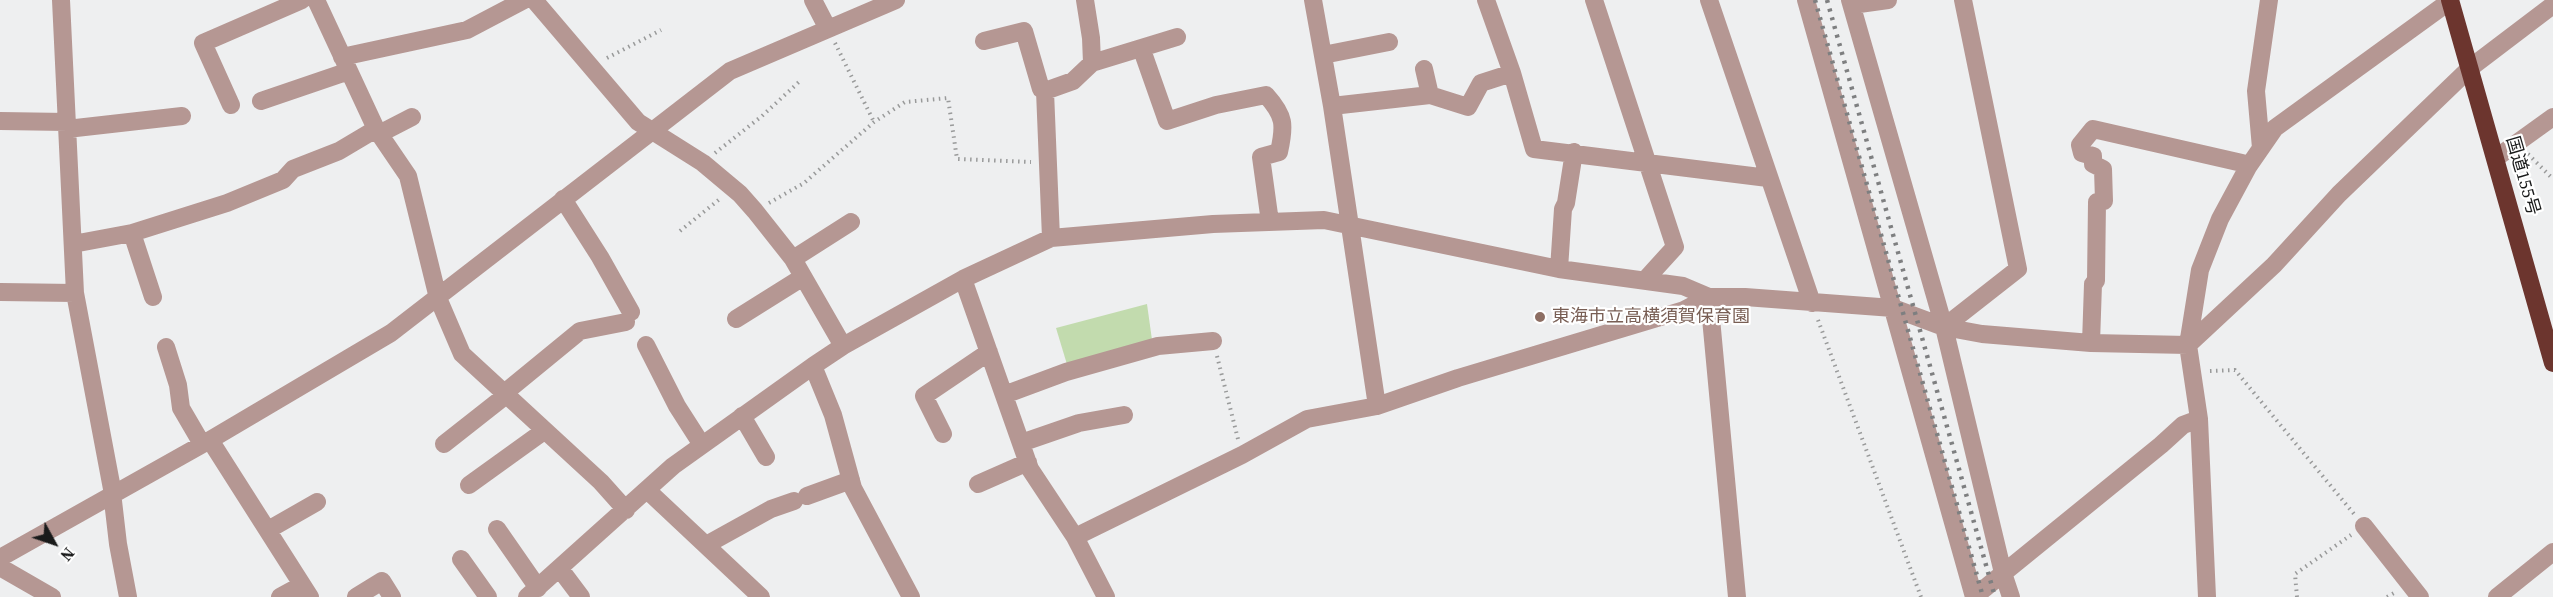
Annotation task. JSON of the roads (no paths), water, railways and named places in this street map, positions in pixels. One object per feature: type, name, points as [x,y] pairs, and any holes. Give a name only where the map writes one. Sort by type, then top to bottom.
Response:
[{"type":"highway","name":"国道155号","points":[[2450,1],[2553,363]]},
{"type":"street","points":[[61,0],[75,293],[113,497],[118,544],[128,597]]},
{"type":"street","points":[[231,105],[203,43],[302,0]]},
{"type":"street","points":[[316,0],[377,131],[408,176],[438,298],[462,354],[601,482],[626,510]]},
{"type":"street","points":[[261,101],[346,64],[466,30],[524,0]]},
{"type":"street","points":[[534,0],[644,128],[652,130],[703,163],[755,210],[793,259],[843,346]]},
{"type":"street","points":[[813,0],[828,29]]},
{"type":"street","points":[[1085,0],[1092,63]]},
{"type":"street","points":[[1313,0],[1332,106],[1348,225],[1377,406]]},
{"type":"street","points":[[1486,0],[1512,73],[1534,149],[1574,152],[1649,164],[1768,178]]},
{"type":"street","points":[[1594,0],[1675,247],[1645,280]]},
{"type":"street","points":[[1709,0],[1812,303]]},
{"type":"street","points":[[1806,0],[1974,597],[2162,445],[2183,425],[2199,419]]},
{"type":"street","points":[[1888,0],[1851,2],[1944,327],[2003,573],[2011,597]]},
{"type":"street","points":[[1944,327],[2018,269],[1963,0]]},
{"type":"street","points":[[2261,148],[2256,91],[2269,0]]},
{"type":"street","points":[[2207,597],[2199,419],[2188,345],[2200,270],[2220,219],[2248,167],[2275,128],[2450,1]]},
{"type":"street","points":[[52,597],[2,567],[113,497],[391,333],[730,71],[887,2]]},
{"type":"street","points":[[497,530],[532,592],[626,510],[673,465],[813,366],[843,346],[963,279],[1051,238],[1213,224],[1324,220],[1559,269],[1683,286],[1709,297],[1745,297],[1893,308],[1944,327],[1982,334],[2091,343],[2188,345],[2274,265],[2339,194],[2470,68],[2553,5]]},
{"type":"street","points":[[984,41],[1024,31],[1041,89],[1045,91],[1050,163],[1051,238]]},
{"type":"street","points":[[1045,91],[1073,81],[1092,63],[1142,50],[1177,37]]},
{"type":"street","points":[[1323,55],[1389,42]]},
{"type":"street","points":[[1142,50],[1167,121],[1216,105],[1266,96],[1279,110],[1283,120],[1283,135],[1279,152],[1262,157],[1270,222]]},
{"type":"street","points":[[1424,69],[1430,96]]},
{"type":"street","points":[[1332,106],[1430,96],[1468,107],[1481,83],[1512,73]]},
{"type":"street","points":[[0,121],[67,125],[182,116]]},
{"type":"street","points":[[73,244],[132,233],[227,203],[283,180],[293,169],[339,151],[377,131],[412,117]]},
{"type":"street","points":[[2496,158],[2553,117]]},
{"type":"street","points":[[2091,343],[2093,284],[2096,281],[2097,202],[2104,201],[2105,188],[2103,169],[2093,164],[2093,156],[2082,153],[2080,145],[2093,129],[2242,163],[2248,167]]},
{"type":"street","points":[[1559,269],[1563,209],[1566,203],[1574,152]]},
{"type":"street","points":[[444,444],[505,396],[508,390],[580,331],[628,317],[600,257],[563,199]]},
{"type":"street","points":[[793,259],[851,222]]},
{"type":"street","points":[[132,233],[153,297]]},
{"type":"street","points":[[736,319],[803,277]]},
{"type":"street","points":[[963,279],[1028,462],[1075,537],[1106,597]]},
{"type":"street","points":[[0,292],[75,293]]},
{"type":"street","points":[[1075,537],[1242,455],[1307,419],[1377,406],[1458,378],[1684,310],[1709,297]]},
{"type":"street","points":[[1709,297],[1737,597]]},
{"type":"street","points":[[1004,395],[1066,372],[1158,346],[1213,341]]},
{"type":"street","points":[[646,345],[676,406],[702,445]]},
{"type":"street","points":[[166,347],[178,385],[181,408],[268,530],[306,591],[280,597]]},
{"type":"street","points":[[943,434],[924,396],[989,352]]},
{"type":"street","points":[[813,366],[833,416],[851,480],[902,595]]},
{"type":"street","points":[[1021,443],[1079,423],[1124,415]]},
{"type":"street","points":[[742,416],[766,458]]},
{"type":"street","points":[[469,485],[544,431]]},
{"type":"street","points":[[978,484],[1028,462]]},
{"type":"street","points":[[706,545],[761,515],[851,480]]},
{"type":"street","points":[[647,490],[761,597]]},
{"type":"street","points":[[268,530],[317,501]]},
{"type":"street","points":[[2364,526],[2420,597]]},
{"type":"street","points":[[2497,597],[2553,552]]},
{"type":"street","points":[[461,559],[488,597]]},
{"type":"street","points":[[560,569],[581,597]]},
{"type":"street","points":[[356,597],[382,581],[392,597]]},
{"type":"railway","points":[[1815,0],[1983,597]]},
{"type":"railway","points":[[1827,0],[1995,597]]},
{"type":"place","name":"東海市立高横須賀保育園","points":[[1540,317]]}]
